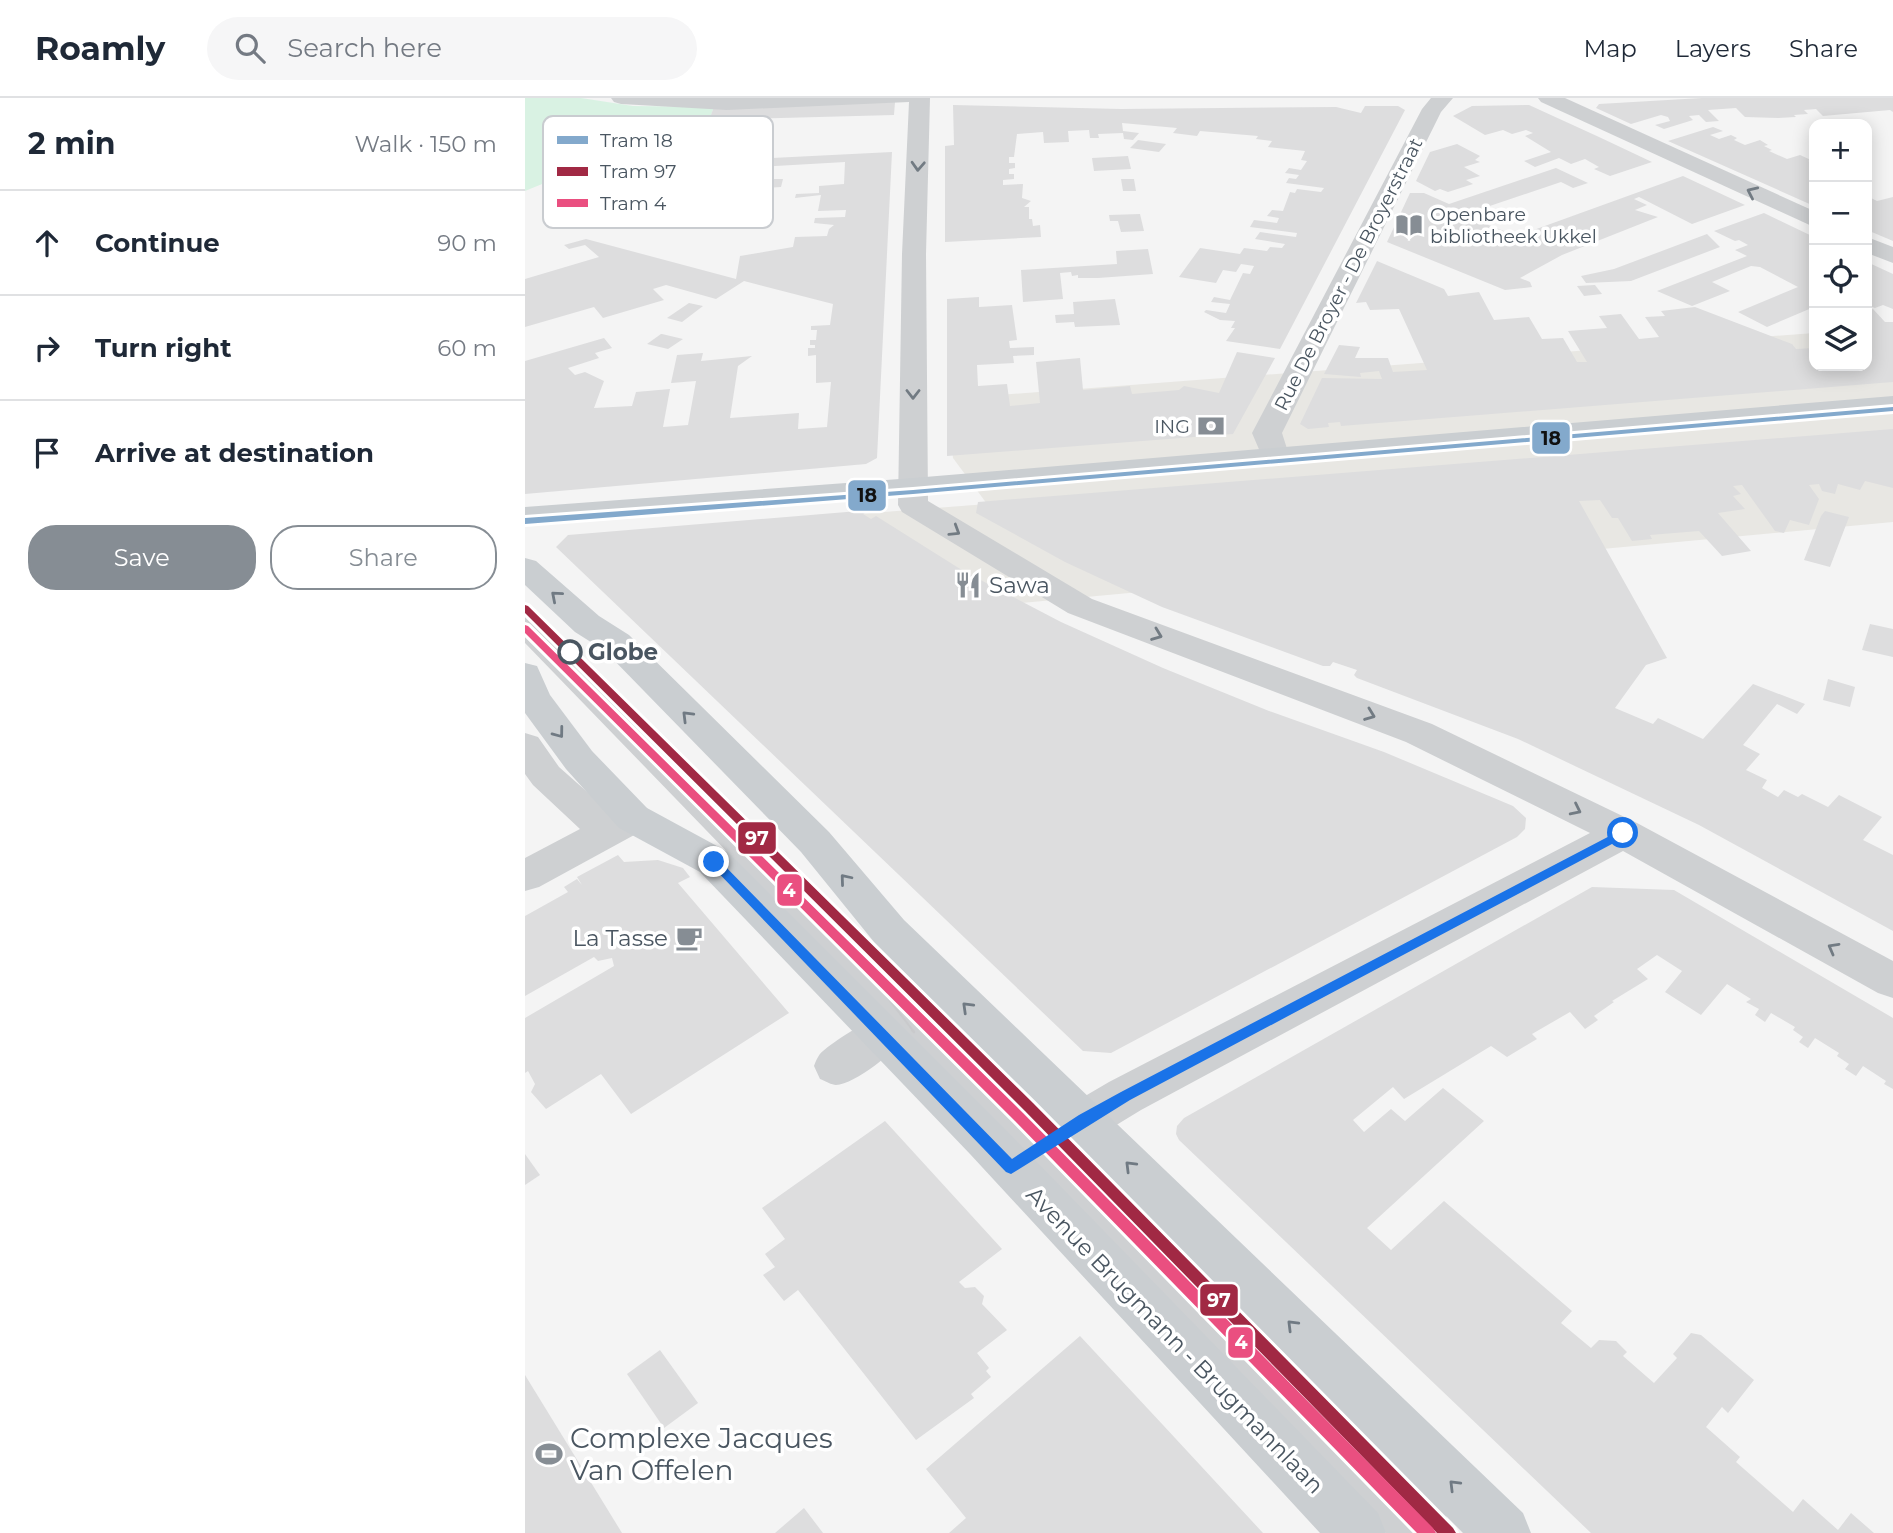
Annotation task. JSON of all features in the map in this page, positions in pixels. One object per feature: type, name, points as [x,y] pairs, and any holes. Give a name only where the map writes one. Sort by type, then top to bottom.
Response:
[{"type":"main road","points":[[525,516],[1893,404]]},
{"type":"main road","points":[[525,568],[587,624],[617,643],[815,842],[889,931],[1503,1533]]},
{"type":"main road","name":"Avenue Brugmann - Brugmannlaan","points":[[528,691],[579,760],[615,820],[714,862],[883,1035],[1028,1156],[1359,1533]]},
{"type":"street","points":[[621,98],[673,103],[732,103],[902,98]]},
{"type":"street","points":[[920,98],[914,254],[913,505],[1080,606],[1419,733],[1623,833],[1893,981]]},
{"type":"street","name":"Rue De Broyer - De Broyerstraat","points":[[1274,455],[1267,433],[1432,109],[1443,98]]},
{"type":"street","points":[[1548,98],[1809,218]]},
{"type":"street","points":[[1869,245],[1893,256]]},
{"type":"street","name":"Avenue Brugmann - Brugmannlaan","points":[[525,623],[1028,1156],[1425,1533]]},
{"type":"street","points":[[525,746],[545,777],[615,820],[525,876]]},
{"type":"street","points":[[1028,1156],[1083,1119],[1623,833]]},
{"type":"street","points":[[836,1066],[883,1035]]},
{"type":"shaded area","points":[[1893,327],[1893,522],[891,615],[742,523],[987,504],[953,458],[947,399],[1809,333],[1809,371],[1872,371],[1872,329]]},
{"type":"green space","points":[[525,98],[581,98],[633,106],[714,107],[709,116],[543,116],[543,184],[525,191]]},
{"type":"building","points":[[1702,98],[1893,98],[1893,112],[1890,110],[1823,116],[1816,109],[1804,110],[1808,114],[1794,115],[1796,117],[1778,118],[1745,117],[1736,108],[1708,110],[1719,121],[1706,122],[1699,115],[1689,116],[1693,120],[1664,129],[1655,125],[1670,121],[1668,117],[1661,115],[1631,124],[1596,108],[1599,104]]},
{"type":"building","points":[[895,102],[894,115],[773,118],[773,116],[711,116],[714,107]]},
{"type":"building","points":[[953,105],[1121,109],[1336,107],[1361,113],[1365,106],[1398,106],[1405,110],[1280,349],[1226,341],[1235,328],[1231,328],[1235,321],[1220,320],[1204,312],[1226,313],[1230,304],[1211,302],[1214,297],[1230,300],[1243,273],[1250,274],[1254,266],[1241,264],[1236,272],[1223,270],[1216,283],[1179,277],[1200,248],[1240,254],[1244,248],[1267,251],[1270,247],[1282,248],[1285,244],[1255,239],[1260,232],[1296,237],[1297,233],[1250,227],[1254,220],[1277,223],[1279,218],[1267,216],[1272,210],[1283,211],[1290,192],[1295,193],[1297,189],[1321,192],[1324,188],[1286,183],[1289,178],[1296,179],[1299,175],[1285,173],[1289,168],[1301,170],[1307,161],[1301,160],[1305,151],[1268,147],[1272,141],[1256,139],[1258,136],[1200,131],[1197,136],[1173,133],[1177,128],[1122,123],[1123,131],[1139,133],[1133,140],[1124,139],[1123,133],[1098,134],[1099,138],[1090,138],[1089,130],[1068,131],[1069,142],[1044,143],[1043,132],[1017,134],[1014,157],[1009,157],[1009,163],[1015,163],[1015,168],[1009,169],[1009,174],[1014,174],[1014,179],[1003,180],[1003,185],[1023,184],[1022,198],[1031,201],[1024,207],[1029,207],[1029,219],[1032,219],[1033,226],[1040,225],[1041,237],[945,242],[945,146],[954,145]]},
{"type":"building","points":[[1529,105],[1652,162],[1610,176],[1594,169],[1599,167],[1585,159],[1571,164],[1559,158],[1535,167],[1524,161],[1551,152],[1525,136],[1533,133],[1526,130],[1512,134],[1503,130],[1485,135],[1453,116],[1472,106]]},
{"type":"building","points":[[1713,127],[1723,131],[1710,135],[1719,139],[1731,135],[1737,138],[1734,140],[1745,145],[1760,140],[1772,150],[1769,151],[1787,159],[1800,155],[1809,159],[1809,204],[1668,141]]},
{"type":"building","points":[[1138,140],[1166,144],[1159,152],[1130,148]]},
{"type":"building","points":[[1457,144],[1480,156],[1475,160],[1480,162],[1464,167],[1480,176],[1466,180],[1473,184],[1448,192],[1440,189],[1435,191],[1416,181],[1430,152]]},
{"type":"building","points":[[892,152],[877,458],[866,464],[525,494],[525,361],[604,338],[612,348],[595,353],[599,358],[568,368],[575,375],[585,372],[604,381],[594,408],[632,406],[636,392],[670,389],[663,427],[688,425],[696,381],[671,383],[677,355],[703,353],[701,361],[752,356],[738,366],[730,418],[799,413],[798,429],[827,427],[831,382],[816,383],[816,355],[808,356],[808,348],[815,348],[815,345],[810,345],[810,340],[816,340],[817,330],[811,330],[811,326],[830,325],[833,304],[744,281],[716,299],[666,285],[653,289],[664,300],[603,318],[594,307],[525,327],[525,279],[599,257],[585,245],[569,249],[564,245],[586,239],[736,279],[740,256],[793,247],[795,237],[827,236],[834,225],[814,223],[815,218],[845,217],[846,210],[818,211],[821,195],[795,198],[796,194],[819,193],[819,186],[844,184],[845,162],[773,166],[773,158]]},
{"type":"building","points":[[1128,156],[1131,169],[1094,171],[1092,158]]},
{"type":"building","points":[[1556,168],[1588,183],[1573,188],[1561,182],[1463,215],[1537,244],[1520,235],[1683,176],[1745,205],[1692,224],[1639,197],[1634,199],[1647,205],[1635,210],[1658,217],[1562,255],[1520,278],[1530,282],[1532,287],[1505,290],[1387,242],[1410,193],[1424,193],[1449,204]]},
{"type":"building","points":[[773,179],[783,179],[781,187],[773,187]]},
{"type":"building","points":[[1121,179],[1134,179],[1136,191],[1123,191]]},
{"type":"building","points":[[1893,197],[1893,241],[1872,232],[1872,198],[1877,201]]},
{"type":"building","points":[[1764,213],[1809,235],[1809,309],[1767,327],[1738,312],[1798,287],[1760,267],[1751,266],[1712,282],[1730,291],[1692,306],[1657,291],[1747,256],[1735,250],[1748,245],[1714,231]]},
{"type":"building","points":[[1140,214],[1144,231],[1121,232],[1118,221],[1110,221],[1109,215]]},
{"type":"building","points":[[1707,234],[1720,247],[1631,281],[1586,283],[1581,276],[1614,269]]},
{"type":"building","points":[[1148,249],[1153,274],[1078,278],[1078,275],[1072,276],[1071,272],[1060,273],[1063,299],[1023,302],[1021,270],[1117,264],[1116,251]]},
{"type":"building","points":[[1377,261],[1444,289],[1448,296],[1479,292],[1494,320],[1529,317],[1542,339],[1563,338],[1577,362],[1587,362],[1568,331],[1607,328],[1599,316],[1621,314],[1639,339],[1659,337],[1645,317],[1665,316],[1661,311],[1695,307],[1792,344],[1796,349],[1809,348],[1809,371],[1872,371],[1873,309],[1885,322],[1893,322],[1893,382],[1341,426],[1340,422],[1328,423],[1329,427],[1308,429],[1300,424],[1322,378],[1382,379],[1379,371],[1360,373],[1361,377],[1324,374],[1339,345],[1360,347],[1355,358],[1388,358],[1393,372],[1427,370],[1399,309],[1370,310],[1366,302],[1356,303]]},
{"type":"building","points":[[1872,264],[1893,274],[1893,309],[1883,305],[1872,307]]},
{"type":"building","points":[[1595,285],[1602,294],[1584,296],[1577,286]]},
{"type":"building","points":[[979,297],[979,307],[1012,305],[1017,340],[1009,341],[1010,348],[1034,347],[1034,355],[1013,356],[1014,363],[977,365],[978,386],[1007,384],[1010,406],[1040,403],[1036,362],[1080,358],[1083,390],[1130,386],[1132,394],[1179,390],[1184,386],[1219,393],[1237,352],[1275,358],[1233,434],[947,456],[947,299]]},
{"type":"building","points":[[1115,299],[1120,325],[1075,327],[1074,322],[1056,323],[1055,315],[1074,314],[1073,302]]},
{"type":"building","points":[[689,303],[703,306],[682,322],[667,318]]},
{"type":"building","points":[[661,334],[683,339],[668,349],[647,344]]},
{"type":"building","points":[[1893,429],[1893,488],[1865,481],[1860,490],[1838,484],[1835,494],[1822,491],[1819,484],[1809,485],[1819,499],[1809,525],[1790,520],[1784,533],[1775,531],[1742,485],[1733,486],[1741,494],[1733,496],[1745,509],[1718,513],[1751,551],[1722,556],[1699,531],[1650,535],[1652,539],[1632,541],[1618,518],[1612,518],[1600,500],[1579,501],[1667,658],[1646,665],[1615,708],[1653,724],[1658,718],[1703,739],[1753,684],[1805,704],[1797,714],[1777,704],[1743,745],[1760,754],[1746,770],[1767,780],[1762,788],[1778,797],[1784,790],[1798,797],[1802,794],[1828,807],[1839,795],[1882,817],[1863,840],[1893,855],[1893,931],[1699,825],[1518,739],[1357,678],[1354,675],[1357,670],[1333,662],[1330,666],[1323,666],[1162,607],[1065,562],[976,513],[978,502]]},
{"type":"building","points":[[871,510],[863,514],[871,519],[876,516],[965,572],[1061,622],[1163,668],[1269,711],[1384,752],[1513,806],[1526,818],[1525,829],[1517,837],[1111,1053],[1083,1051],[556,547],[568,535]]},
{"type":"building","points":[[1825,511],[1849,517],[1830,567],[1804,560]]},
{"type":"building","points":[[1870,624],[1893,629],[1893,657],[1862,650]]},
{"type":"building","points":[[1828,679],[1855,687],[1850,707],[1823,700]]},
{"type":"building","points":[[618,855],[624,862],[658,860],[683,868],[690,877],[678,883],[789,1013],[631,1114],[601,1074],[546,1109],[531,1092],[535,1084],[528,1071],[525,1073],[525,1018],[614,966],[612,958],[598,961],[594,957],[525,996],[525,916],[568,892],[564,887],[577,879],[582,885],[577,877]]},
{"type":"building","points":[[1592,887],[1674,890],[1893,1018],[1893,1089],[1863,1066],[1856,1076],[1845,1069],[1849,1064],[1837,1056],[1839,1053],[1815,1038],[1808,1048],[1799,1042],[1803,1037],[1793,1030],[1795,1027],[1771,1013],[1765,1022],[1755,1015],[1759,1009],[1746,1002],[1751,999],[1727,984],[1701,1015],[1665,992],[1682,971],[1657,955],[1637,969],[1648,979],[1612,1001],[1614,1002],[1594,1016],[1598,1020],[1585,1029],[1570,1012],[1532,1034],[1537,1039],[1507,1057],[1491,1046],[1404,1099],[1393,1087],[1353,1120],[1364,1132],[1391,1109],[1405,1121],[1443,1088],[1484,1121],[1367,1228],[1391,1250],[1444,1201],[1572,1311],[1561,1323],[1591,1348],[1599,1340],[1616,1341],[1627,1352],[1623,1356],[1654,1383],[1677,1358],[1673,1354],[1691,1333],[1701,1335],[1754,1380],[1728,1413],[1722,1407],[1706,1427],[1740,1457],[1736,1462],[1793,1512],[1803,1499],[1838,1530],[1851,1513],[1874,1533],[1591,1533],[1179,1140],[1176,1134],[1177,1126],[1184,1118]]},
{"type":"building","points":[[885,1121],[1002,1249],[959,1282],[965,1288],[975,1287],[984,1296],[982,1304],[1007,1330],[977,1353],[989,1368],[986,1371],[991,1377],[971,1394],[974,1398],[916,1440],[798,1290],[784,1301],[763,1275],[775,1267],[765,1254],[785,1239],[762,1208]]},
{"type":"building","points":[[525,1154],[540,1175],[525,1185]]},
{"type":"building","points":[[1080,1336],[1263,1533],[949,1533],[966,1518],[926,1469]]},
{"type":"building","points":[[660,1350],[698,1403],[664,1428],[627,1374]]},
{"type":"building","name":"Complexe Jacques Van Offelen","points":[[525,1375],[622,1533],[525,1533]]},
{"type":"building","points":[[804,1508],[823,1533],[775,1533]]},
{"type":"tram line","name":"18","points":[[525,521],[913,492],[1893,409]]},
{"type":"tram line","name":"97","points":[[525,608],[1029,1107],[1448,1533]]},
{"type":"tram line","name":"4","points":[[525,628],[1019,1117],[1428,1533]]},
{"type":"tram line","points":[[800,883],[914,1032],[912,1030]]},
{"type":"place","name":"Openbare bibliotheek Ukkel","points":[[1409,225]]},
{"type":"place","name":"ING","points":[[1211,426]]},
{"type":"place","name":"Sawa","points":[[968,585]]},
{"type":"place","name":"Globe","points":[[570,652]]},
{"type":"place","name":"La Tasse","points":[[689,938]]},
{"type":"place","name":"Complexe Jacques Van Offelen","points":[[549,1454]]},
{"type":"route","points":[[714,862],[1011,1167],[1083,1119],[1125,1096],[1623,833]]}]
